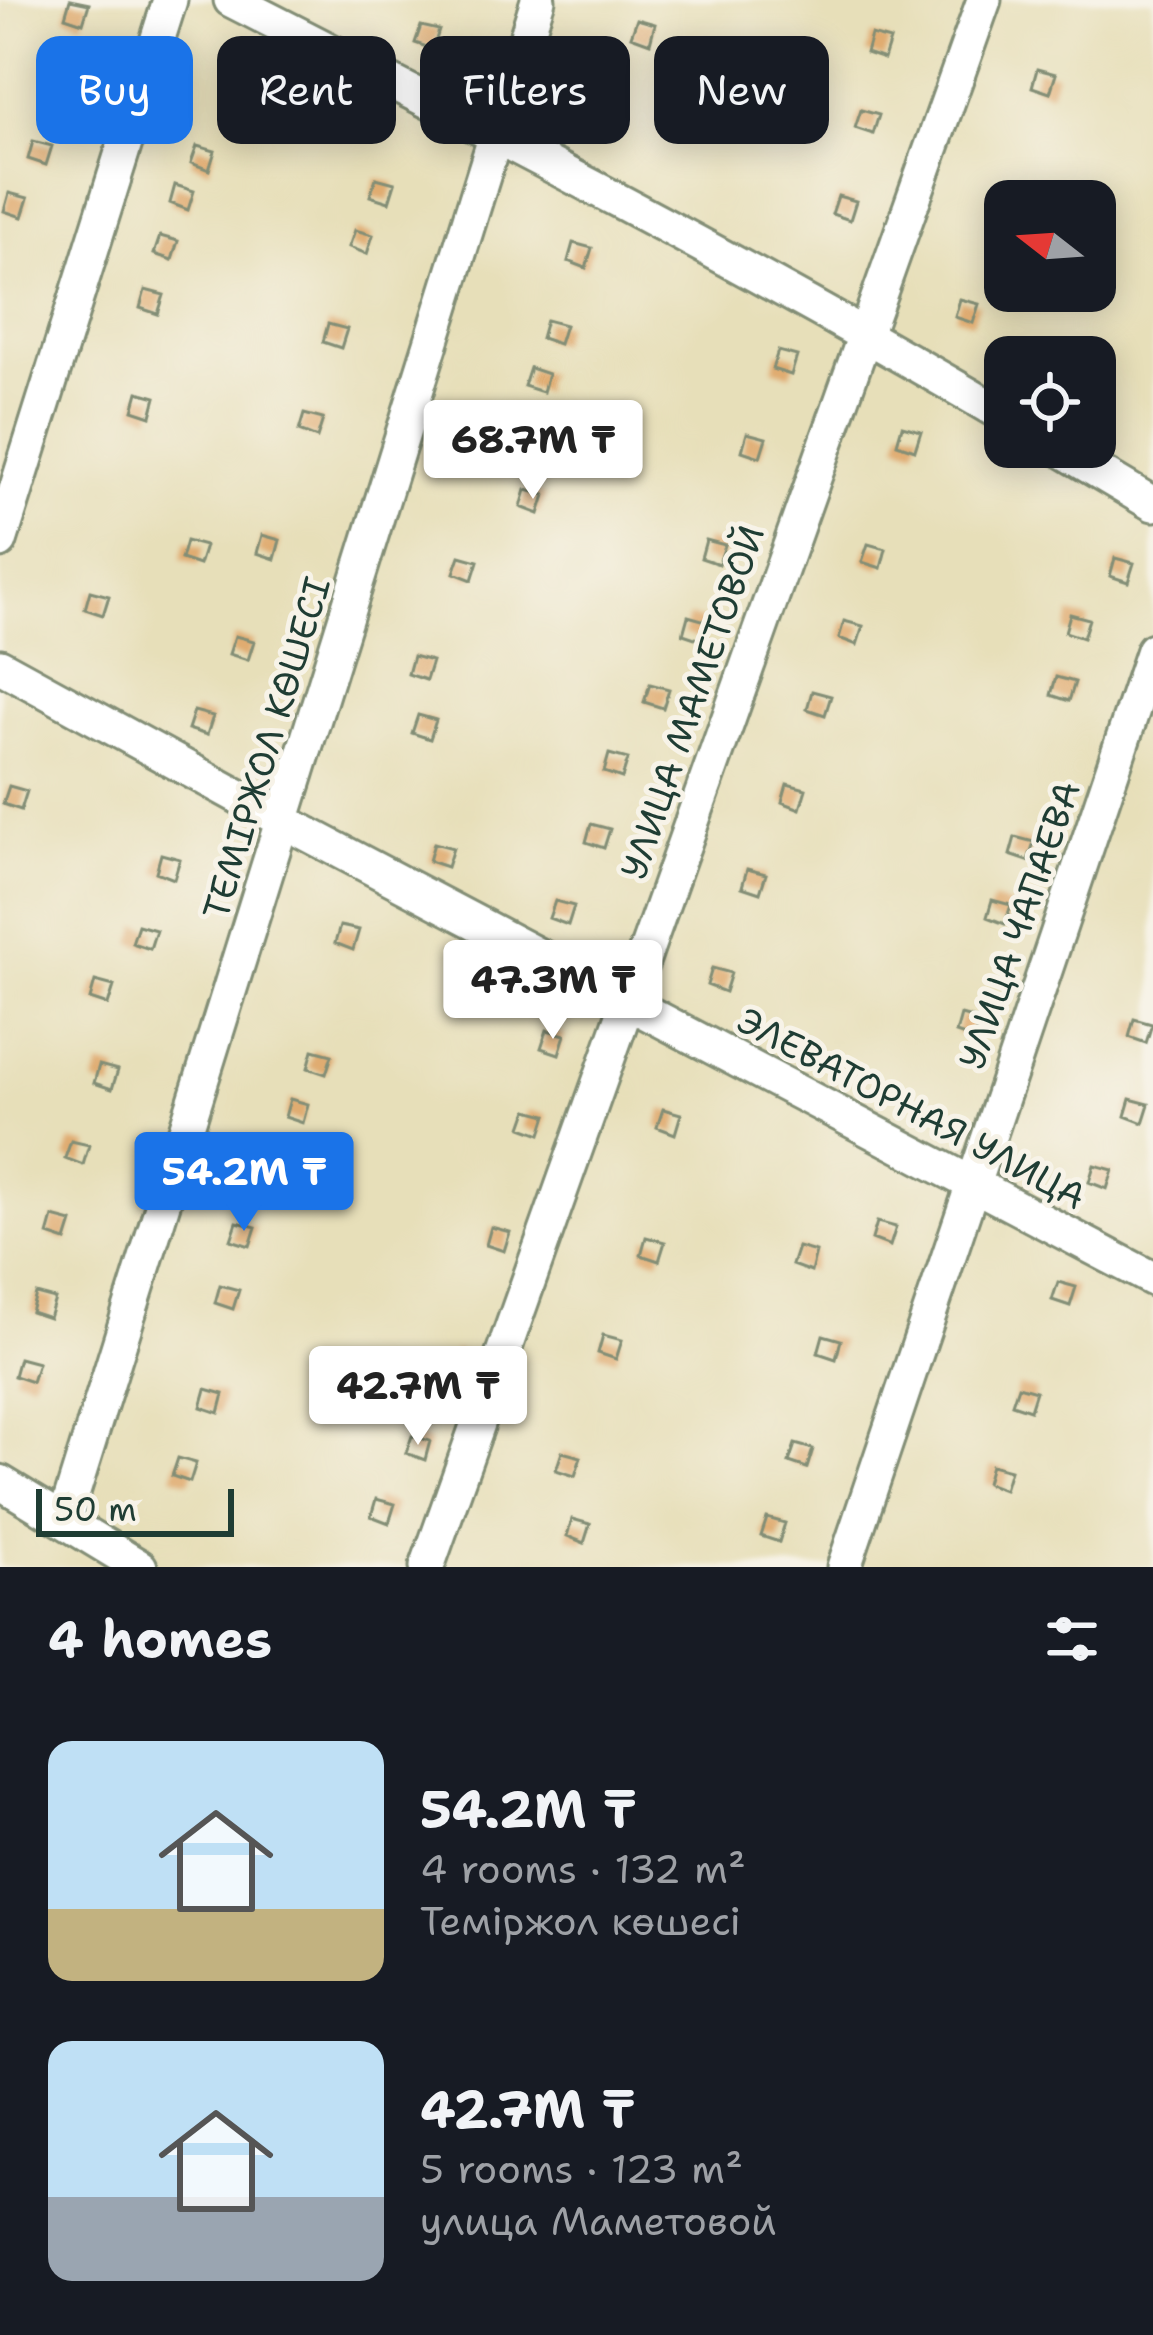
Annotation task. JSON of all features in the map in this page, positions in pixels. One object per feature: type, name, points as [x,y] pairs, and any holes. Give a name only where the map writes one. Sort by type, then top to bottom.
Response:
[{"type":"street","points":[[0,542],[170,0]]},
{"type":"street","points":[[231,0],[420,96]]},
{"type":"street","name":"ТЕМІРЖОЛ КӨШЕСІ","points":[[526,36],[538,0]]},
{"type":"street","name":"УЛИЦА МАМЕТОВОЙ","points":[[428,1567],[984,0]]},
{"type":"street","name":"ТЕМІРЖОЛ КӨШЕСІ","points":[[65,1518],[492,144]]},
{"type":"street","points":[[514,144],[864,333],[984,404]]},
{"type":"street","points":[[1092,468],[1153,504]]},
{"type":"street","name":"УЛИЦА ЧАПАЕВА","points":[[844,1567],[1153,650]]},
{"type":"street","name":"ЭЛЕВАТОРНАЯ УЛИЦА","points":[[0,666],[627,1004],[1153,1279]]},
{"type":"street","points":[[0,1482],[140,1567]]},
{"type":"building","points":[[70,0],[89,4],[83,23],[65,17]]},
{"type":"building","points":[[637,19],[655,24],[650,43],[631,36]]},
{"type":"building","points":[[421,26],[439,30],[437,36],[420,36],[420,45],[415,43]]},
{"type":"building","points":[[871,35],[890,40],[884,59],[866,53]]},
{"type":"building","points":[[1037,69],[1056,74],[1050,93],[1032,87]]},
{"type":"building","points":[[861,110],[879,115],[873,134],[855,128]]},
{"type":"building","points":[[33,141],[52,146],[46,165],[28,159]]},
{"type":"building","points":[[197,146],[215,151],[209,170],[191,163]]},
{"type":"building","points":[[376,178],[395,183],[389,202],[370,196]]},
{"type":"building","points":[[175,185],[194,191],[188,210],[170,203]]},
{"type":"building","points":[[9,193],[28,198],[22,217],[4,211]]},
{"type":"building","points":[[838,196],[856,201],[850,220],[832,214]]},
{"type":"building","points":[[355,230],[373,235],[367,254],[349,247]]},
{"type":"building","points":[[160,236],[178,241],[172,260],[154,254]]},
{"type":"building","points":[[573,243],[592,248],[586,268],[568,261]]},
{"type":"building","points":[[145,290],[164,295],[158,314],[140,308]]},
{"type":"building","points":[[960,299],[979,304],[973,323],[955,317]]},
{"type":"building","points":[[546,320],[565,325],[559,344],[541,338]]},
{"type":"building","points":[[328,324],[347,329],[341,348],[323,342]]},
{"type":"building","points":[[778,351],[797,356],[791,375],[772,369]]},
{"type":"building","points":[[530,368],[548,374],[543,392],[524,386]]},
{"type":"building","points":[[138,392],[156,397],[151,416],[133,410]]},
{"type":"building","points":[[304,414],[323,419],[317,438],[299,431]]},
{"type":"building","points":[[902,426],[921,431],[915,450],[897,444]]},
{"type":"building","points":[[500,429],[518,433],[512,453],[494,446]]},
{"type":"building","points":[[747,433],[766,438],[760,457],[742,451]]},
{"type":"building","points":[[526,490],[545,495],[539,514],[521,507]]},
{"type":"building","points":[[262,535],[280,540],[275,559],[257,553]]},
{"type":"building","points":[[706,540],[725,545],[719,564],[701,558]]},
{"type":"building","points":[[186,541],[205,546],[199,565],[181,559]]},
{"type":"building","points":[[868,544],[886,549],[881,568],[862,562]]},
{"type":"building","points":[[460,556],[478,561],[472,580],[454,573]]},
{"type":"building","points":[[1115,558],[1134,563],[1128,582],[1110,576]]},
{"type":"building","points":[[90,591],[109,596],[103,615],[85,609]]},
{"type":"building","points":[[1070,614],[1089,619],[1083,638],[1065,632]]},
{"type":"building","points":[[688,616],[706,621],[701,640],[683,634]]},
{"type":"building","points":[[844,621],[863,626],[857,645],[839,638]]},
{"type":"building","points":[[235,636],[254,641],[248,660],[229,654]]},
{"type":"building","points":[[413,656],[432,661],[426,680],[408,674]]},
{"type":"building","points":[[1056,677],[1075,682],[1069,701],[1051,695]]},
{"type":"building","points":[[650,684],[669,689],[663,708],[644,702]]},
{"type":"building","points":[[812,691],[831,696],[825,715],[807,709]]},
{"type":"building","points":[[194,711],[213,716],[207,735],[188,729]]},
{"type":"building","points":[[418,715],[436,720],[430,739],[412,733]]},
{"type":"building","points":[[609,754],[628,759],[622,778],[604,772]]},
{"type":"building","points":[[787,784],[806,789],[800,809],[782,802]]},
{"type":"building","points":[[9,786],[27,791],[21,810],[3,804]]},
{"type":"building","points":[[591,824],[610,829],[604,848],[586,842]]},
{"type":"building","points":[[1015,837],[1034,842],[1028,861],[1010,855]]},
{"type":"building","points":[[434,843],[453,848],[447,867],[429,861]]},
{"type":"building","points":[[161,854],[180,859],[174,879],[156,872]]},
{"type":"building","points":[[747,869],[766,874],[760,893],[742,887]]},
{"type":"building","points":[[992,900],[1011,905],[1005,924],[987,917]]},
{"type":"building","points":[[555,901],[574,906],[568,925],[549,918]]},
{"type":"building","points":[[138,925],[156,930],[150,949],[132,943]]},
{"type":"building","points":[[340,926],[359,930],[353,950],[335,943]]},
{"type":"building","points":[[712,968],[731,973],[725,992],[707,985]]},
{"type":"building","points":[[95,981],[114,986],[108,1005],[90,999]]},
{"type":"building","points":[[961,1015],[979,1020],[974,1039],[956,1033]]},
{"type":"building","points":[[1134,1019],[1152,1024],[1146,1043],[1129,1037]]},
{"type":"building","points":[[547,1030],[565,1035],[559,1054],[541,1048]]},
{"type":"building","points":[[313,1050],[332,1055],[326,1074],[308,1068]]},
{"type":"building","points":[[99,1065],[118,1070],[112,1089],[94,1083]]},
{"type":"building","points":[[290,1099],[308,1104],[303,1123],[285,1117]]},
{"type":"building","points":[[1130,1099],[1149,1104],[1143,1123],[1125,1116]]},
{"type":"building","points":[[663,1109],[681,1114],[675,1134],[657,1127]]},
{"type":"building","points":[[528,1110],[547,1115],[541,1134],[522,1127]]},
{"type":"building","points":[[71,1141],[89,1145],[83,1165],[65,1158]]},
{"type":"building","points":[[1094,1165],[1113,1170],[1107,1189],[1089,1182]]},
{"type":"building","points":[[265,1173],[283,1178],[277,1197],[259,1191]]},
{"type":"building","points":[[53,1217],[72,1222],[66,1241],[48,1235]]},
{"type":"building","points":[[237,1222],[256,1227],[250,1246],[231,1240]]},
{"type":"building","points":[[877,1222],[896,1227],[890,1246],[872,1239]]},
{"type":"building","points":[[491,1227],[510,1232],[504,1251],[486,1245]]},
{"type":"building","points":[[646,1237],[665,1242],[659,1261],[641,1255]]},
{"type":"building","points":[[798,1247],[816,1252],[811,1272],[792,1265]]},
{"type":"building","points":[[1058,1282],[1076,1287],[1070,1306],[1052,1300]]},
{"type":"building","points":[[220,1285],[239,1290],[233,1309],[215,1303]]},
{"type":"building","points":[[36,1294],[55,1299],[49,1318],[31,1312]]},
{"type":"building","points":[[603,1335],[622,1340],[616,1359],[598,1353]]},
{"type":"building","points":[[823,1335],[841,1340],[836,1359],[818,1353]]},
{"type":"building","points":[[454,1350],[472,1355],[467,1374],[448,1368]]},
{"type":"building","points":[[19,1358],[38,1363],[32,1382],[14,1376]]},
{"type":"building","points":[[1018,1386],[1036,1391],[1030,1410],[1012,1404]]},
{"type":"building","points":[[206,1389],[224,1394],[219,1413],[201,1407]]},
{"type":"building","points":[[412,1436],[430,1441],[425,1460],[406,1453]]},
{"type":"building","points":[[795,1444],[813,1449],[807,1468],[789,1462]]},
{"type":"building","points":[[562,1452],[581,1457],[575,1476],[556,1470]]},
{"type":"building","points":[[178,1458],[196,1463],[190,1482],[172,1476]]},
{"type":"building","points":[[991,1465],[1010,1470],[1004,1490],[986,1483]]},
{"type":"building","points":[[376,1499],[395,1504],[389,1523],[371,1516]]},
{"type":"building","points":[[767,1518],[785,1523],[779,1542],[761,1536]]},
{"type":"building","points":[[572,1519],[590,1524],[584,1543],[567,1536]]}]
